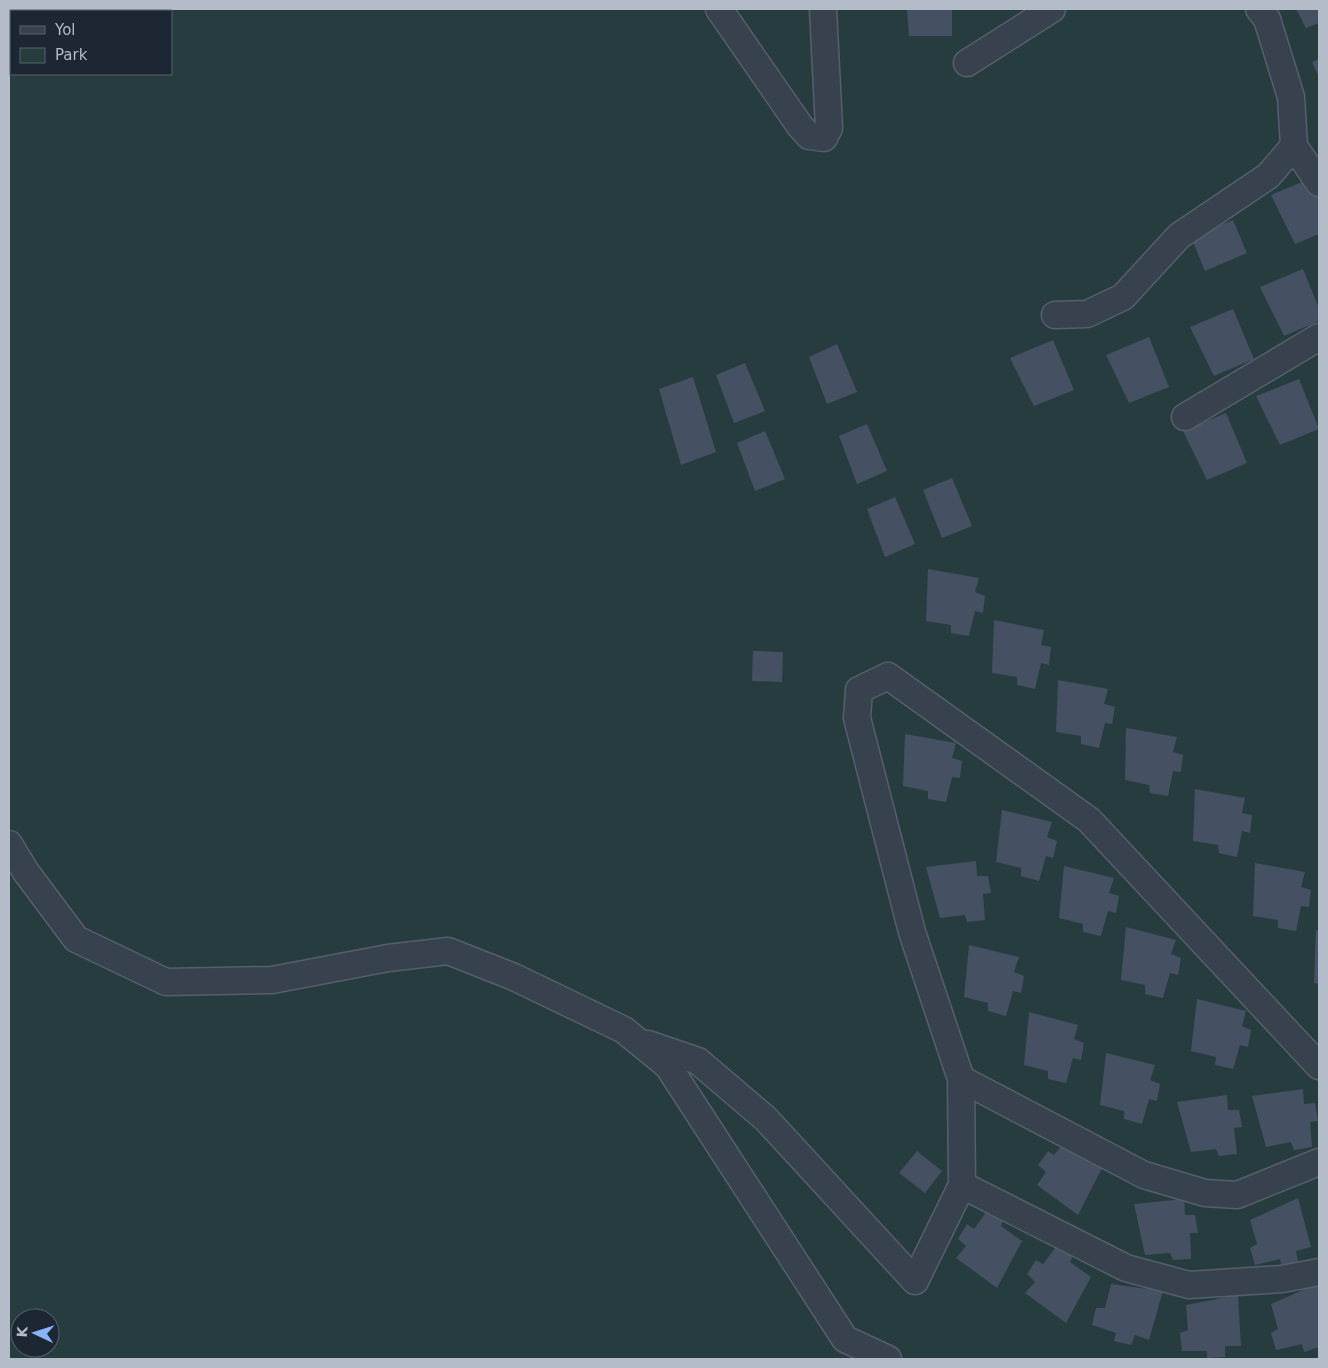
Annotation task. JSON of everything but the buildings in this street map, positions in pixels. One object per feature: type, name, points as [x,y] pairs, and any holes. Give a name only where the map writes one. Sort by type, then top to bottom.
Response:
[{"type":"street","points":[[719,9],[800,126],[809,136],[824,138],[830,128],[823,9]]},
{"type":"street","points":[[967,63],[1052,9]]},
{"type":"street","points":[[1259,9],[1267,19],[1291,97],[1294,146],[1319,183]]},
{"type":"street","points":[[1055,315],[1087,314],[1123,296],[1179,236],[1268,176],[1294,146]]},
{"type":"street","points":[[1186,417],[1319,337]]},
{"type":"street","points":[[636,1040],[698,1061],[766,1119],[915,1281],[962,1185],[961,1079],[912,932],[857,718],[859,690],[888,676],[1089,820],[1319,1066]]},
{"type":"street","points":[[9,844],[26,872],[76,939],[166,982],[272,980],[388,958],[448,951],[514,977],[624,1030],[668,1066],[845,1339],[888,1359]]},
{"type":"street","points":[[961,1079],[1144,1175],[1205,1192],[1237,1195],[1319,1162]]},
{"type":"street","points":[[962,1185],[1126,1268],[1189,1285],[1282,1279],[1319,1272]]},
{"type":"green space","points":[[9,9],[1319,9],[1319,1359],[9,1359]]}]
